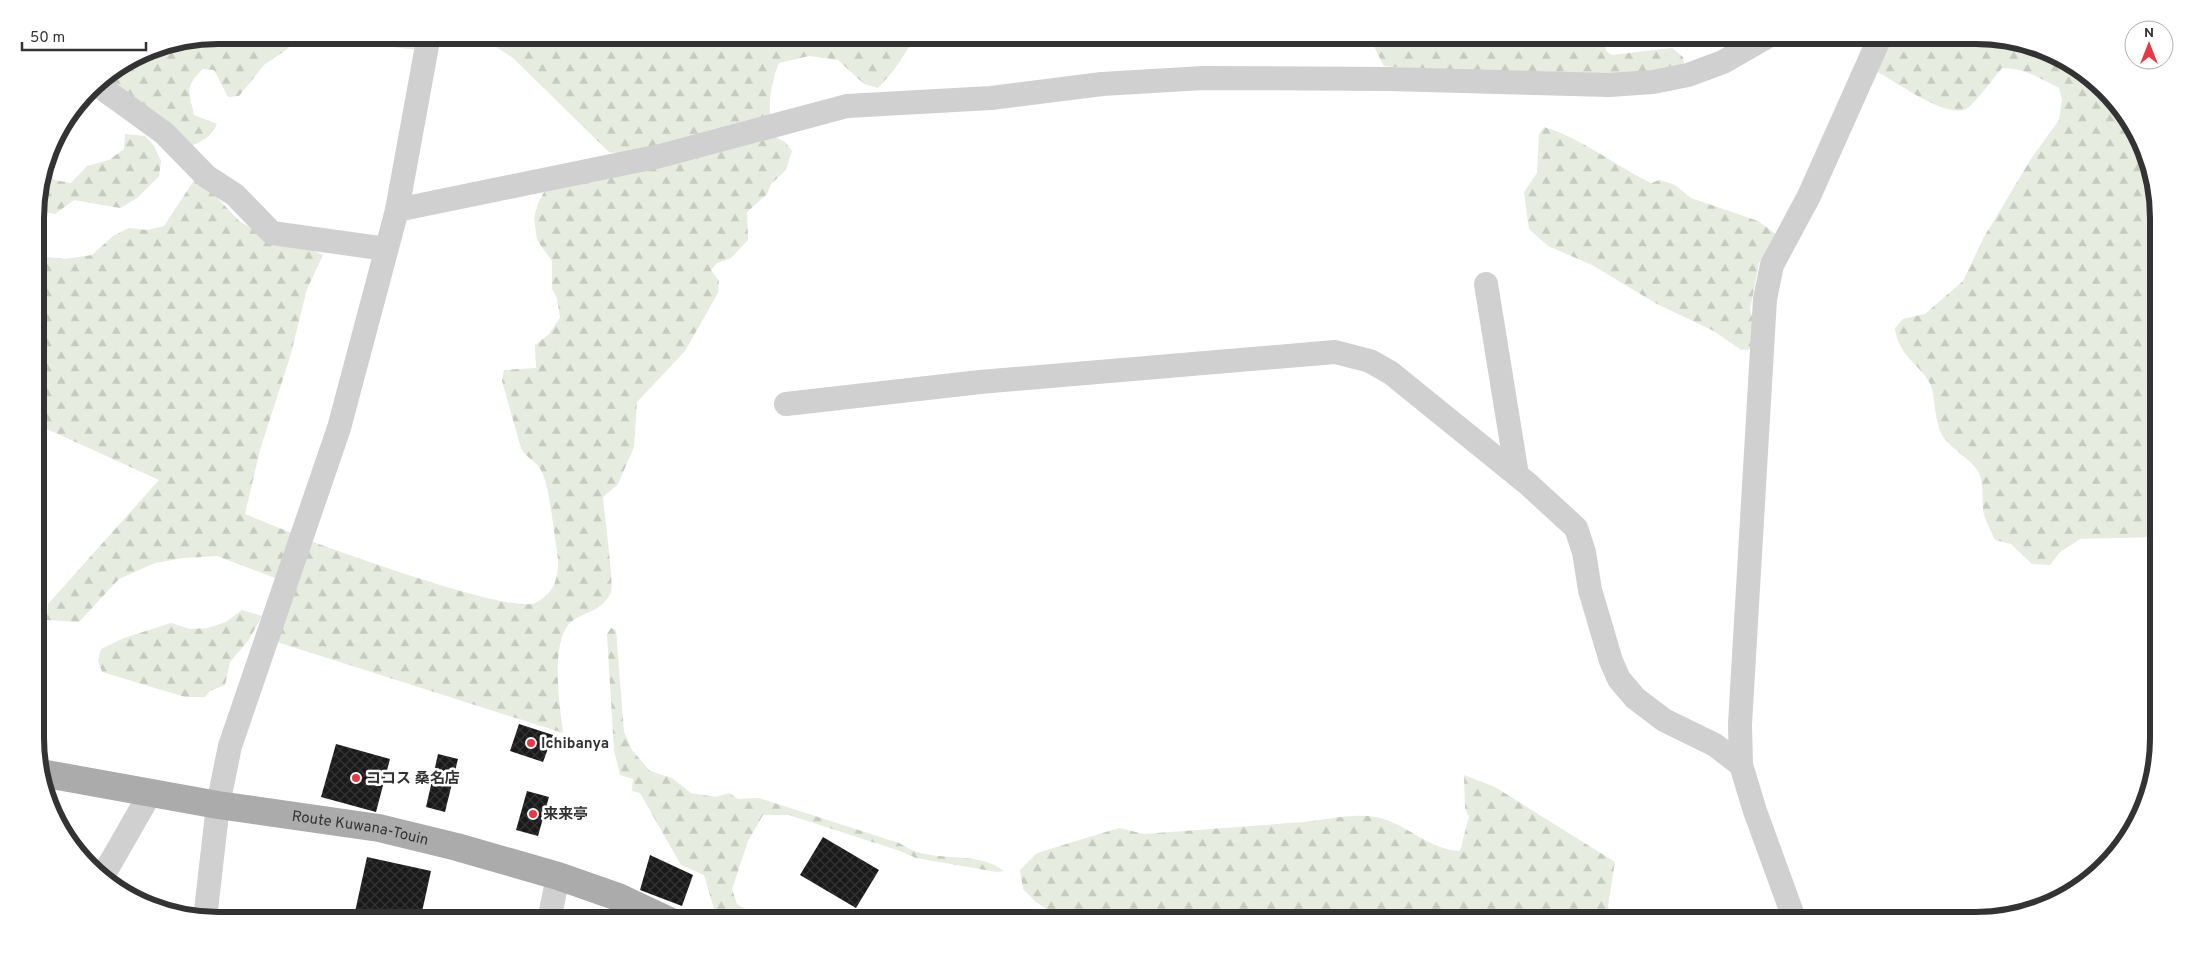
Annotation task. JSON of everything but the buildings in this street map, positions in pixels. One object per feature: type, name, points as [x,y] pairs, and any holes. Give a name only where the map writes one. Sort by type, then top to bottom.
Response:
[{"type":"main road","name":"Route Kuwana-Touin","points":[[48,775],[218,805],[379,828],[457,847],[558,876],[618,897],[650,912]]},
{"type":"street","points":[[206,912],[218,805],[230,746],[243,703],[339,428],[397,210],[427,44]]},
{"type":"street","points":[[397,210],[660,156],[847,106],[991,98],[1102,84],[1203,78],[1389,79],[1609,85],[1653,82],[1688,75],[1723,62],[1754,44]]},
{"type":"street","points":[[1792,912],[1755,811],[1741,765],[1740,724],[1765,299],[1772,266],[1809,196],[1877,44]]},
{"type":"street","points":[[102,88],[164,133],[206,176],[235,195],[272,233],[386,249]]},
{"type":"street","points":[[1486,284],[1517,475]]},
{"type":"street","points":[[786,404],[980,382],[1334,352],[1370,362],[1391,373],[1517,475],[1576,528],[1584,552],[1590,590],[1611,661],[1619,679],[1635,698],[1664,720],[1715,746],[1741,765]]},
{"type":"street","points":[[106,871],[151,792]]},
{"type":"street","points":[[551,912],[558,876]]},
{"type":"green space","points":[[206,44],[292,44],[264,65],[239,96],[228,97],[214,70],[203,69],[190,85],[194,115],[217,124],[202,141],[189,146],[109,82],[121,73],[151,57],[184,47]]},
{"type":"green space","points":[[384,44],[419,44],[418,50],[392,47]]},
{"type":"green space","points":[[492,44],[911,44],[894,70],[878,88],[864,84],[838,60],[809,56],[779,63],[771,90],[771,117],[634,155],[609,152],[513,58]]},
{"type":"green space","points":[[1373,44],[1605,44],[1606,51],[1612,55],[1672,48],[1683,57],[1684,63],[1677,68],[1571,81],[1384,66]]},
{"type":"green space","points":[[1886,44],[1988,44],[2010,47],[2043,57],[2063,67],[2082,80],[2114,112],[2127,131],[2137,151],[2149,195],[2150,537],[2080,539],[2060,552],[2050,565],[2032,564],[2011,544],[1995,540],[1984,515],[1982,484],[1979,473],[1942,435],[1931,386],[1906,354],[1897,338],[1895,328],[1903,319],[1925,314],[1963,281],[1984,237],[2031,159],[2059,120],[2062,100],[2059,88],[2025,72],[2002,68],[1970,106],[1958,111],[1947,109],[1922,98],[1878,72]]},
{"type":"green space","points":[[97,93],[99,94],[64,137],[80,112]]},
{"type":"green space","points":[[1544,127],[1572,138],[1651,183],[1660,180],[1675,185],[1691,198],[1758,221],[1780,237],[1759,263],[1750,310],[1754,323],[1754,349],[1741,350],[1714,331],[1657,304],[1592,265],[1548,246],[1529,229],[1524,192],[1537,173],[1539,134]]},
{"type":"green space","points":[[125,134],[145,136],[154,146],[161,161],[159,176],[137,198],[120,208],[74,200],[55,214],[44,212],[45,195],[50,172],[54,180],[71,183],[87,166],[109,160],[124,149]]},
{"type":"green space","points":[[771,134],[785,142],[792,151],[786,170],[771,184],[767,194],[747,212],[748,240],[731,258],[717,263],[711,270],[719,281],[718,293],[685,351],[637,402],[634,447],[618,484],[603,497],[610,562],[611,592],[608,598],[596,609],[575,619],[567,627],[561,640],[558,689],[563,733],[274,641],[310,541],[426,581],[494,600],[520,604],[535,603],[549,592],[554,585],[558,561],[544,476],[539,467],[521,448],[502,381],[504,370],[536,368],[535,345],[549,334],[560,318],[557,298],[552,289],[552,261],[537,240],[534,218],[538,203],[548,185]]},
{"type":"green space","points":[[197,176],[239,221],[263,235],[293,242],[323,255],[307,289],[290,357],[260,450],[245,514],[294,534],[275,578],[217,556],[184,558],[155,563],[119,579],[79,622],[47,620],[48,604],[159,480],[44,428],[44,257],[65,259],[92,255],[113,236],[129,228],[147,230],[164,226]]},
{"type":"green space","points":[[242,610],[262,616],[248,641],[230,662],[225,685],[210,691],[205,697],[185,697],[102,672],[98,661],[101,649],[124,638],[171,623],[190,629],[208,628],[226,622]]},
{"type":"green space","points":[[611,628],[616,630],[624,732],[632,750],[650,771],[672,778],[691,793],[716,797],[729,793],[738,799],[759,798],[899,843],[917,852],[928,855],[984,861],[1004,871],[997,872],[916,858],[789,815],[763,815],[748,841],[732,889],[737,904],[750,912],[715,912],[704,875],[681,865],[640,793],[632,791],[633,779],[620,775],[614,750],[607,634]]},
{"type":"green space","points":[[1464,775],[1495,787],[1615,862],[1608,906],[1610,912],[1051,912],[1036,902],[1023,889],[1020,870],[1037,853],[1119,828],[1144,834],[1367,816],[1387,820],[1438,846],[1460,851],[1469,817],[1465,808]]},
{"type":"place","name":"Ichibanya","points":[[531,743]]},
{"type":"place","name":"ココス 桑名店","points":[[356,778]]},
{"type":"place","name":"来来亭","points":[[533,814]]}]
